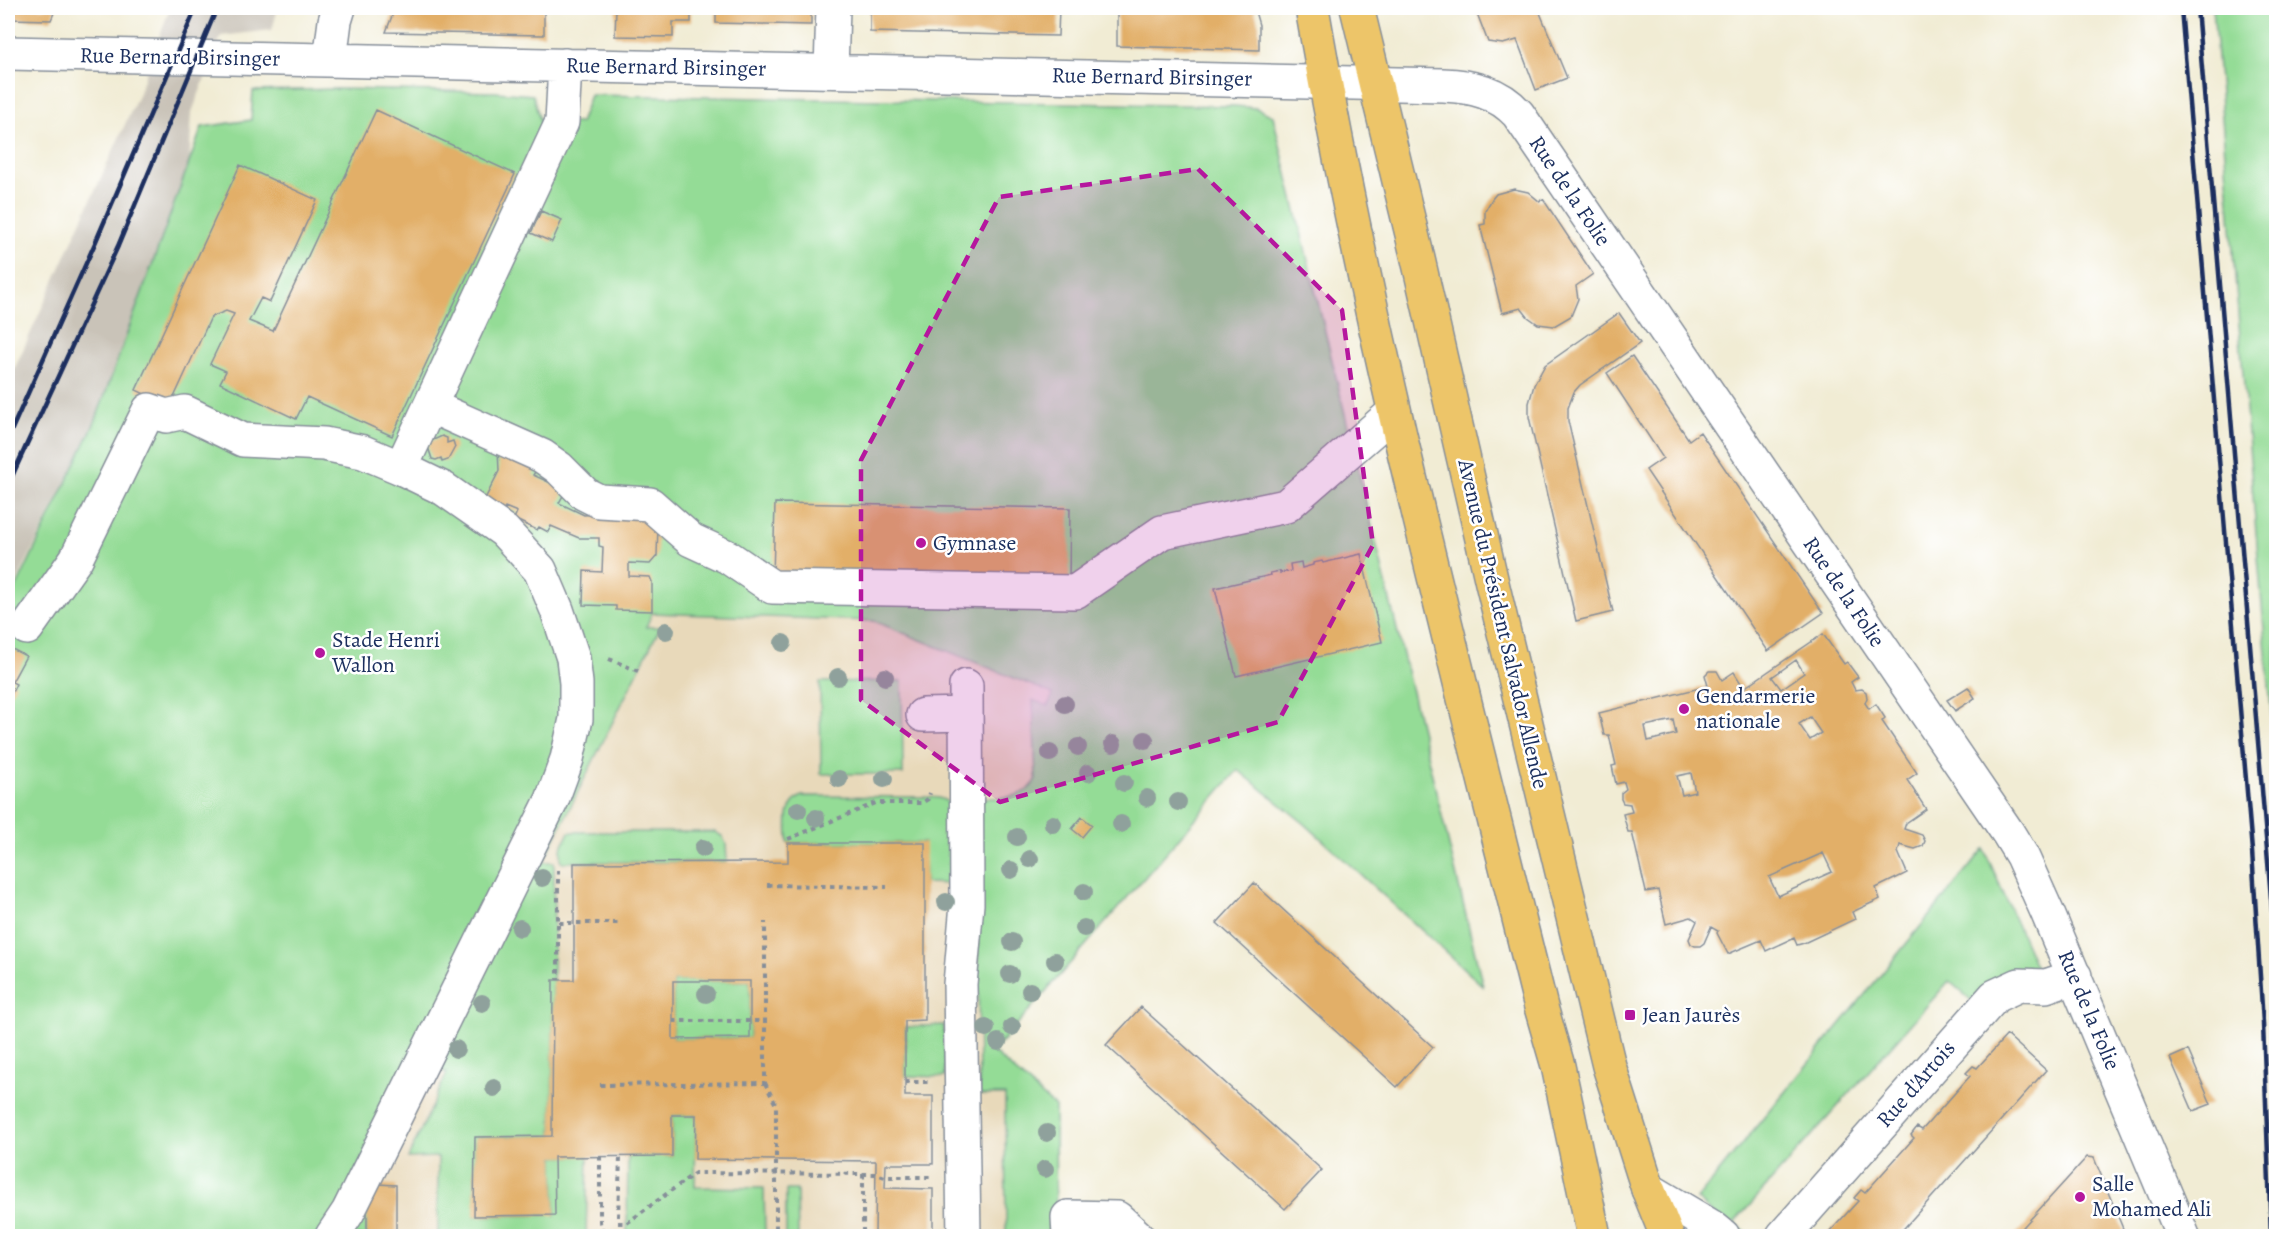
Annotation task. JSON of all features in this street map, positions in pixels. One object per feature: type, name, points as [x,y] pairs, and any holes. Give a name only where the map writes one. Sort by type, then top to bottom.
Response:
[{"type":"main road","points":[[1312,8],[1394,412],[1541,1007],[1558,1066],[1594,1236]]},
{"type":"main road","name":"Avenue du Président Salvador Allende","points":[[1357,8],[1609,1066],[1648,1189],[1667,1236]]},
{"type":"street","points":[[330,60],[334,21],[339,8]]},
{"type":"street","points":[[831,70],[833,8]]},
{"type":"street","name":"Rue Bernard Birsinger","points":[[8,53],[1374,83]]},
{"type":"street","points":[[401,468],[562,122],[565,65]]},
{"type":"street","name":"Rue de la Folie","points":[[1374,83],[1465,86],[1495,95],[1518,114],[2008,833],[2025,865],[2075,976],[2183,1236]]},
{"type":"street","points":[[430,406],[542,456],[559,468],[585,494],[599,501],[650,504],[691,540],[728,557],[772,587],[1075,592],[1162,531],[1286,506],[1394,412]]},
{"type":"street","points":[[27,628],[76,559],[149,410],[166,416],[185,412],[243,441],[324,444],[363,452],[444,489],[504,531],[540,570],[557,610],[573,658],[576,719],[567,759],[552,800],[348,1212],[332,1236]]},
{"type":"street","points":[[923,715],[966,700],[967,904],[960,984],[964,1236]]},
{"type":"street","name":"Rue d'Artois","points":[[1783,1236],[1995,996],[2019,985],[2046,986],[2075,976]]},
{"type":"street","points":[[1648,1189],[1723,1236]]},
{"type":"street","points":[[1069,1236],[1068,1217],[1117,1218],[1137,1236]]},
{"type":"path","points":[[626,665],[638,671]]},
{"type":"path","points":[[788,839],[876,803],[922,803]]},
{"type":"path","points":[[558,862],[558,980]]},
{"type":"path","points":[[767,885],[886,887]]},
{"type":"path","points":[[765,922],[765,1083],[776,1105],[776,1236]]},
{"type":"path","points":[[558,923],[620,923]]},
{"type":"path","points":[[673,1021],[765,1021]]},
{"type":"path","points":[[600,1085],[765,1083]]},
{"type":"path","points":[[600,1156],[600,1222],[604,1236]]},
{"type":"path","points":[[618,1217],[621,1156]]},
{"type":"path","points":[[618,1223],[627,1223],[695,1173],[964,1177]]},
{"type":"path","points":[[862,1174],[863,1236]]},
{"type":"highlighted area","points":[[1198,169],[1342,310],[1373,545],[1278,722],[1000,802],[861,700],[861,460],[999,197]]},
{"type":"shaded area","points":[[170,8],[278,8],[272,30],[221,36],[192,112],[187,207],[141,328],[8,599],[8,383],[137,98]]},
{"type":"shaded area","points":[[652,613],[874,621],[1239,770],[993,1052],[1055,1107],[1056,1236],[347,1236],[549,850],[538,844]]},
{"type":"green space","points":[[2213,8],[2276,8],[2276,761],[2265,642]]},
{"type":"green space","name":"Stade Henri Wallon","points":[[337,89],[496,92],[533,95],[540,121],[580,123],[590,95],[1235,106],[1256,108],[1273,116],[1483,986],[1305,824],[1238,770],[993,1052],[1055,1107],[1056,1236],[1006,1236],[1005,1095],[979,1095],[977,799],[1010,797],[1025,792],[1031,787],[1036,780],[1033,700],[1048,706],[1053,694],[874,621],[652,613],[646,627],[660,627],[543,862],[554,862],[552,1136],[475,1137],[475,1216],[555,1215],[554,1157],[588,1156],[586,1236],[438,1236],[438,1157],[408,1158],[447,1073],[432,1065],[367,1204],[367,1236],[8,1236],[8,605],[95,422],[202,127],[251,120],[253,91]]},
{"type":"green space","points":[[902,681],[903,774],[821,774],[820,682]]},
{"type":"green space","points":[[802,796],[927,797],[944,800],[955,809],[957,884],[925,883],[924,843],[788,843],[789,810]]},
{"type":"green space","points":[[569,832],[715,832],[722,836],[726,844],[727,862],[561,862],[561,849]]},
{"type":"green space","points":[[1984,849],[2037,970],[1971,1000],[1949,981],[1734,1223],[1750,1236],[1738,1236],[1697,1199]]},
{"type":"green space","points":[[673,981],[750,981],[750,1038],[673,1039]]},
{"type":"green space","points":[[944,1025],[945,1077],[905,1076],[906,1027]]},
{"type":"green space","points":[[672,1115],[696,1115],[695,1187],[764,1188],[765,1236],[627,1236],[628,1156],[672,1156]]},
{"type":"green space","points":[[786,1190],[797,1190],[798,1236],[786,1236]]},
{"type":"building","points":[[8,8],[56,8],[51,20],[8,19]]},
{"type":"building","points":[[395,8],[544,8],[544,35],[386,32]]},
{"type":"building","points":[[616,8],[691,8],[691,22],[673,22],[673,37],[615,36]]},
{"type":"building","points":[[716,8],[811,8],[811,25],[716,23]]},
{"type":"building","points":[[870,8],[1059,8],[1058,36],[870,32]]},
{"type":"building","points":[[1117,8],[1254,8],[1259,25],[1259,50],[1117,46]]},
{"type":"building","points":[[1475,8],[1538,8],[1567,78],[1536,90],[1517,40],[1503,44],[1488,42]]},
{"type":"building","points":[[376,110],[515,174],[392,436],[307,397],[296,419],[220,383],[226,371],[210,364],[234,314],[226,311],[211,317],[170,406],[136,390],[240,165],[317,200],[270,302],[261,298],[249,321],[273,331]]},
{"type":"building","points":[[1514,189],[1528,192],[1539,201],[1543,199],[1593,274],[1576,286],[1578,299],[1571,316],[1554,326],[1538,324],[1521,308],[1502,313],[1480,225],[1485,224],[1485,211],[1496,194]]},
{"type":"building","points":[[541,211],[562,220],[552,242],[531,233]]},
{"type":"building","points":[[1619,313],[1640,343],[1580,385],[1574,392],[1568,408],[1568,421],[1613,612],[1576,621],[1529,417],[1529,403],[1534,385],[1545,365]]},
{"type":"building","points":[[1632,356],[1689,440],[1700,432],[1823,613],[1768,651],[1646,470],[1663,458],[1607,373]]},
{"type":"building","points":[[442,436],[447,438],[447,443],[453,441],[455,447],[448,460],[442,462],[441,458],[432,459],[428,447],[431,441]]},
{"type":"building","points":[[498,450],[537,469],[533,475],[566,490],[559,503],[584,515],[636,512],[658,525],[657,556],[650,564],[629,563],[629,576],[650,577],[652,611],[616,610],[616,606],[583,605],[584,571],[602,572],[603,547],[599,546],[599,538],[579,538],[551,526],[548,532],[539,527],[537,530],[514,519],[517,512],[505,507],[503,513],[483,503],[499,471]]},
{"type":"building","name":"Gymnase","points":[[775,503],[1070,508],[1069,582],[773,577]]},
{"type":"building","points":[[1361,554],[1382,642],[1236,676],[1215,588],[1271,575],[1270,573],[1291,571],[1290,564],[1301,562],[1302,568],[1313,565],[1313,563],[1322,561],[1323,563]]},
{"type":"building","points":[[1823,634],[1844,664],[1847,662],[1858,677],[1851,682],[1855,690],[1862,689],[1866,692],[1865,703],[1869,709],[1876,704],[1885,718],[1882,721],[1917,773],[1907,780],[1926,809],[1906,823],[1904,829],[1922,835],[1925,841],[1923,846],[1915,849],[1900,845],[1898,852],[1907,873],[1876,888],[1880,899],[1852,912],[1855,919],[1797,945],[1794,938],[1766,951],[1761,940],[1728,954],[1718,931],[1711,927],[1704,943],[1700,946],[1691,944],[1689,939],[1697,921],[1691,917],[1666,924],[1658,890],[1646,892],[1632,832],[1628,832],[1623,814],[1632,812],[1630,804],[1623,803],[1621,799],[1621,793],[1626,789],[1624,782],[1616,784],[1612,766],[1616,765],[1609,735],[1604,735],[1599,713],[1708,686],[1705,675],[1709,671],[1717,671],[1722,680],[1734,672],[1744,688]],"holes":[[[1796,660],[1804,673],[1781,689],[1772,677]],[[1810,717],[1821,733],[1810,740],[1799,724]],[[1673,720],[1676,734],[1648,741],[1645,726]],[[1691,773],[1695,792],[1682,795],[1677,776]],[[1823,853],[1832,872],[1778,896],[1769,877]]]},
{"type":"building","points":[[10,648],[26,656],[12,682],[16,684],[8,701],[8,654]]},
{"type":"building","points":[[1968,687],[1975,698],[1955,711],[1947,700]]},
{"type":"building","points":[[1082,817],[1092,825],[1082,837],[1072,829]]},
{"type":"building","points":[[788,843],[925,843],[925,1020],[905,1021],[905,1096],[933,1096],[933,1164],[886,1164],[885,1188],[933,1189],[933,1236],[875,1236],[876,1161],[695,1159],[696,1115],[672,1115],[672,1156],[554,1157],[555,1215],[474,1216],[475,1137],[552,1136],[553,980],[574,980],[574,863],[788,862]],"holes":[[[673,981],[750,981],[750,1038],[673,1039]]]},
{"type":"building","points":[[1254,883],[1433,1047],[1397,1087],[1217,923]]},
{"type":"building","points":[[1141,1007],[1322,1170],[1285,1209],[1106,1045]]},
{"type":"building","points":[[2007,1035],[2046,1070],[1897,1236],[1826,1236],[1858,1201],[1854,1198],[1861,1190],[1865,1193],[1914,1138],[1911,1135],[1917,1127],[1922,1130],[1970,1076],[1966,1073],[1973,1066],[1977,1068]]},
{"type":"building","points":[[2188,1050],[2211,1104],[2193,1111],[2170,1058]]},
{"type":"building","name":"Salle Mohamed Ali","points":[[2087,1157],[2094,1158],[2126,1236],[2015,1236]]},
{"type":"building","points":[[377,1184],[396,1185],[396,1236],[367,1236],[367,1204]]},
{"type":"railway","points":[[8,438],[196,8]]},
{"type":"railway","points":[[8,485],[118,246],[217,8]]},
{"type":"railway","points":[[2181,8],[2252,851],[2263,1023],[2271,1236]]},
{"type":"railway","points":[[2197,8],[2276,958]]},
{"type":"place","name":"Gymnase","points":[[921,543]]},
{"type":"place","name":"Stade Henri Wallon","points":[[320,653]]},
{"type":"place","name":"Gendarmerie nationale","points":[[1684,709]]},
{"type":"place","name":"Jean Jaurès","points":[[1630,1015]]},
{"type":"place","name":"Salle Mohamed Ali","points":[[2080,1197]]}]
